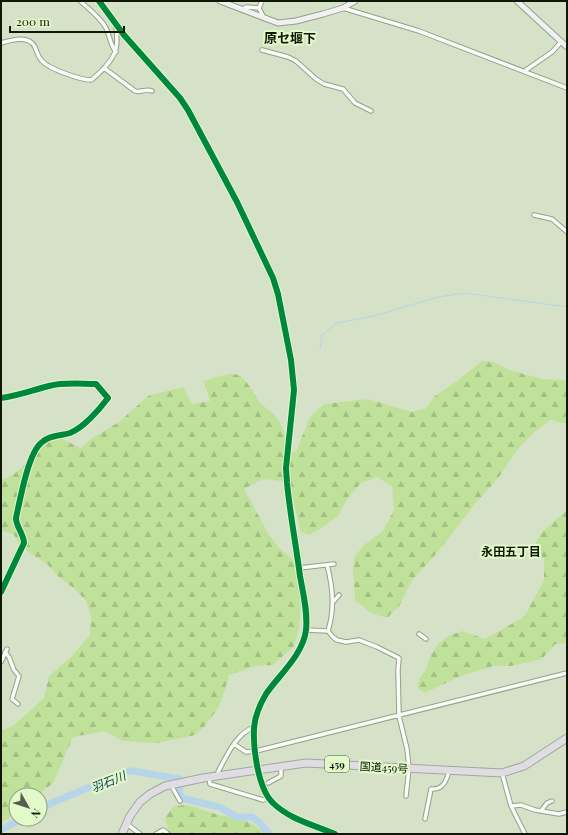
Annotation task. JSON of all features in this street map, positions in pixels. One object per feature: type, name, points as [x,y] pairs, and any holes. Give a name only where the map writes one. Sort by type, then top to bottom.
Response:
[{"type":"highway","name":"国道459号","points":[[122,834],[130,816],[144,798],[165,786],[208,777],[306,763],[502,773],[524,766],[567,738]]},
{"type":"street","points":[[80,1],[95,14],[106,28],[112,46],[116,52]]},
{"type":"street","points":[[99,1],[116,25],[180,98],[188,110],[237,202],[273,278],[278,294],[291,360],[294,390],[288,445],[286,483],[305,603],[306,630],[301,645],[293,660],[263,699],[260,706],[254,727],[258,770],[261,783],[272,803],[288,814],[335,834]]},
{"type":"street","points":[[221,1],[265,19],[278,23],[284,23],[343,8],[355,1]]},
{"type":"street","points":[[259,8],[262,1]]},
{"type":"street","points":[[517,1],[567,47]]},
{"type":"street","points":[[242,10],[246,7],[259,8]]},
{"type":"street","points":[[259,8],[265,19]]},
{"type":"street","points":[[343,8],[402,25],[567,88]]},
{"type":"street","points":[[1,43],[18,39],[31,42],[34,45],[40,60],[46,65],[85,79],[92,80],[113,58],[116,52],[116,25]]},
{"type":"street","points":[[525,72],[552,52],[561,42]]},
{"type":"street","points":[[262,50],[288,57],[296,61],[316,79],[324,84],[343,89],[355,103],[371,112]]},
{"type":"street","points":[[104,68],[135,91],[138,92],[147,89],[152,91]]},
{"type":"street","points":[[534,215],[552,219],[567,232]]},
{"type":"street","points":[[1,398],[12,397],[50,385],[96,384],[108,398],[92,416],[75,430],[46,439],[35,450],[30,462],[16,518],[24,543],[1,592]]},
{"type":"street","points":[[299,568],[334,564]]},
{"type":"street","points":[[327,565],[331,581],[331,594],[334,601]]},
{"type":"street","points":[[328,631],[334,601],[339,595]]},
{"type":"street","points":[[306,630],[328,631],[337,640],[346,642],[359,640],[398,656],[399,714],[407,749],[409,768],[406,796]]},
{"type":"street","points":[[419,634],[426,639]]},
{"type":"street","points":[[1,662],[6,651],[14,670],[19,676],[12,699],[18,704]]},
{"type":"street","points":[[234,744],[246,752],[256,751],[567,673]]},
{"type":"street","points":[[218,776],[218,772],[234,744],[254,727]]},
{"type":"street","points":[[268,784],[281,776],[281,766]]},
{"type":"street","points":[[425,819],[431,789],[441,787],[448,776],[449,770]]},
{"type":"street","points":[[502,773],[511,806],[525,834]]},
{"type":"street","points":[[208,777],[210,784],[263,800],[269,798]]},
{"type":"street","points":[[171,785],[180,801]]},
{"type":"street","points":[[541,811],[552,801]]},
{"type":"street","points":[[511,806],[521,805],[541,811],[559,814],[567,812]]},
{"type":"street","points":[[127,824],[140,834]]},
{"type":"street","points":[[156,834],[163,830],[167,833]]},
{"type":"green space","points":[[482,361],[494,362],[509,370],[542,379],[567,380],[567,424],[551,420],[534,432],[517,450],[499,477],[475,504],[436,554],[413,579],[399,606],[388,617],[374,614],[355,600],[353,568],[355,556],[364,545],[383,531],[394,510],[392,486],[377,477],[361,483],[347,499],[339,515],[309,535],[301,531],[287,479],[281,481],[263,479],[244,489],[269,535],[279,548],[292,559],[299,568],[301,592],[299,628],[294,646],[273,665],[255,666],[229,675],[218,708],[204,727],[195,735],[157,743],[123,741],[105,731],[73,737],[53,783],[48,787],[8,787],[8,818],[1,823],[1,730],[13,726],[44,698],[49,676],[70,658],[90,635],[91,616],[86,601],[76,590],[59,577],[48,565],[20,546],[14,535],[4,531],[1,532],[1,480],[16,473],[42,445],[53,438],[60,438],[81,448],[91,439],[119,422],[148,396],[183,387],[192,404],[210,401],[204,381],[224,375],[238,375],[246,382],[260,403],[278,419],[289,451],[296,452],[310,417],[324,404],[368,399],[412,412],[426,408],[435,396]]},
{"type":"green space","points":[[567,510],[567,643],[555,644],[542,659],[511,666],[493,666],[458,677],[425,693],[417,688],[434,650],[448,637],[463,631],[485,639],[524,617],[544,580],[544,559],[534,546],[541,533]]},
{"type":"green space","points":[[188,805],[219,815],[249,822],[265,834],[169,834],[165,817],[174,806]]},
{"type":"waterway","points":[[320,348],[322,335],[337,323],[374,316],[438,297],[465,293],[567,307]]},
{"type":"waterway","name":"羽石川","points":[[48,805],[128,771],[179,779]]},
{"type":"waterway","name":"羽石川","points":[[180,788],[179,794],[185,799],[219,807],[237,817],[252,817],[260,823],[269,834]]},
{"type":"waterway","name":"羽石川","points":[[1,830],[8,826]]},
{"type":"cycle path","points":[[99,1],[124,35],[180,98],[188,110],[237,202],[273,278],[278,294],[291,360],[294,390],[286,468],[290,506],[305,603],[306,630],[300,648],[290,664],[266,694],[260,706],[254,728],[254,746],[260,778],[268,797],[273,803],[286,813],[335,834]]},
{"type":"cycle path","points":[[1,398],[60,384],[96,384],[108,398],[95,413],[75,431],[48,438],[44,440],[36,449],[28,467],[16,518],[24,543],[1,592]]},
{"type":"district","name":"原セ堰下","points":[[290,37]]},
{"type":"district","name":"永田五丁目","points":[[511,551]]}]
